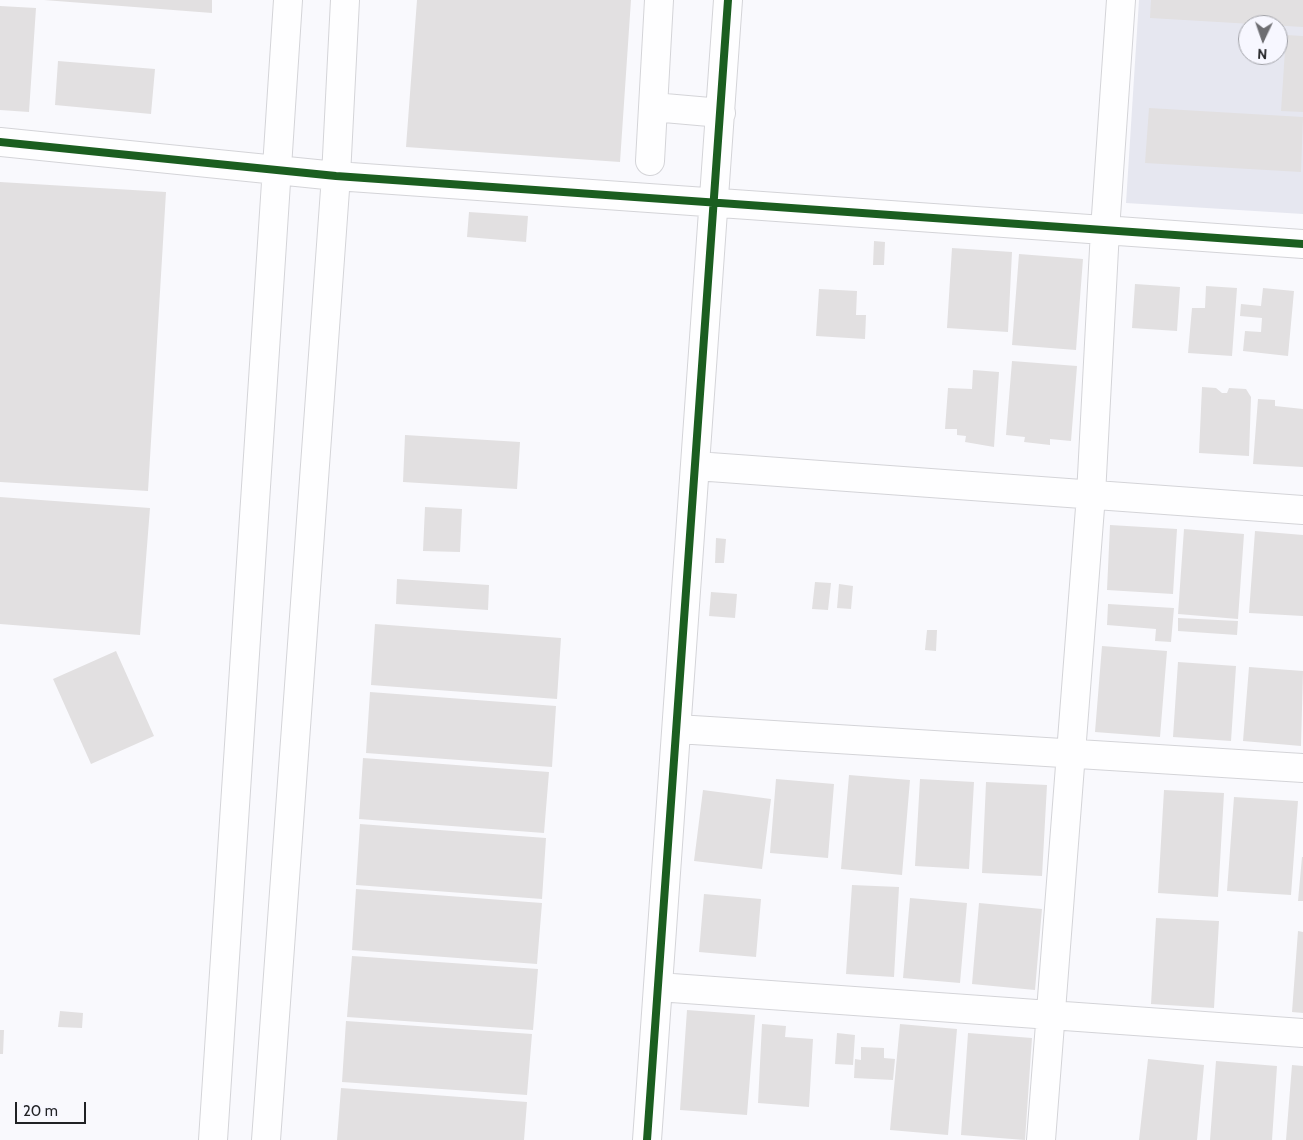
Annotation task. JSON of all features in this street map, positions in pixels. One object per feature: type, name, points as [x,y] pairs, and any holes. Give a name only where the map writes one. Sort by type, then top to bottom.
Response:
[{"type":"street","points":[[213,1140],[288,0]]},
{"type":"street","points":[[266,1140],[336,176],[345,0]]},
{"type":"street","points":[[650,161],[659,0]]},
{"type":"street","points":[[647,1140],[728,0]]},
{"type":"street","points":[[1041,1140],[1049,1015],[1072,754],[1091,495],[1104,230],[1122,0]]},
{"type":"street","points":[[653,108],[721,113]]},
{"type":"street","points":[[0,142],[336,176],[1303,244]]},
{"type":"street","points":[[696,466],[1303,510]]},
{"type":"street","points":[[677,729],[1303,768]]},
{"type":"street","points":[[658,987],[1303,1033]]},
{"type":"shaded area","points":[[1139,0],[1303,0],[1303,214],[1126,203]]},
{"type":"building","points":[[44,0],[212,0],[212,13]]},
{"type":"building","points":[[417,0],[631,0],[620,162],[406,147]]},
{"type":"building","points":[[1151,0],[1303,0],[1303,27],[1288,26],[1288,15],[1238,15],[1238,23],[1150,18]]},
{"type":"building","points":[[0,6],[36,8],[29,112],[0,110]]},
{"type":"building","points":[[1288,35],[1303,36],[1303,112],[1281,111],[1284,65],[1288,65]]},
{"type":"building","points":[[58,61],[155,69],[151,114],[55,105]]},
{"type":"building","points":[[1149,108],[1303,117],[1301,172],[1145,163]]},
{"type":"building","points":[[0,182],[166,192],[148,491],[0,482]]},
{"type":"building","points":[[469,212],[528,216],[526,242],[467,237]]},
{"type":"building","points":[[874,241],[885,242],[884,265],[873,265]]},
{"type":"building","points":[[952,248],[1012,252],[1008,332],[947,328]]},
{"type":"building","points":[[1019,254],[1083,259],[1076,350],[1012,345]]},
{"type":"building","points":[[1135,284],[1180,287],[1177,331],[1132,328]]},
{"type":"building","points":[[1206,286],[1237,288],[1232,356],[1188,353],[1192,308],[1205,308]]},
{"type":"building","points":[[1263,288],[1294,291],[1288,356],[1243,351],[1245,331],[1261,332],[1262,318],[1240,316],[1241,304],[1261,306]]},
{"type":"building","points":[[819,289],[857,291],[856,315],[866,315],[865,339],[816,336]]},
{"type":"building","points":[[1012,361],[1077,366],[1071,441],[1050,439],[1050,445],[1024,442],[1025,437],[1006,435]]},
{"type":"building","points":[[973,370],[999,372],[994,447],[965,442],[966,436],[957,435],[957,429],[945,429],[948,388],[972,389]]},
{"type":"building","points":[[1202,387],[1216,388],[1222,393],[1227,393],[1229,388],[1246,389],[1251,397],[1249,456],[1199,453]]},
{"type":"building","points":[[1258,399],[1275,400],[1275,406],[1303,409],[1303,467],[1253,464]]},
{"type":"building","points":[[405,435],[520,442],[517,489],[403,482]]},
{"type":"building","points":[[0,497],[150,508],[140,635],[0,624]]},
{"type":"building","points":[[425,507],[462,509],[460,552],[423,551]]},
{"type":"building","points":[[1110,525],[1177,529],[1173,594],[1107,590]]},
{"type":"building","points":[[1184,529],[1244,534],[1238,619],[1178,614]]},
{"type":"building","points":[[1255,531],[1303,535],[1303,616],[1249,613]]},
{"type":"building","points":[[716,538],[726,539],[724,563],[715,563]]},
{"type":"building","points":[[397,579],[489,585],[488,610],[396,604]]},
{"type":"building","points":[[815,582],[831,583],[828,610],[812,609]]},
{"type":"building","points":[[839,584],[853,586],[851,609],[837,608]]},
{"type":"building","points":[[711,592],[737,594],[735,618],[709,616]]},
{"type":"building","points":[[1108,604],[1174,608],[1171,642],[1155,641],[1156,629],[1107,625]]},
{"type":"building","points":[[1178,618],[1238,621],[1237,635],[1178,631]]},
{"type":"building","points":[[375,624],[561,638],[557,699],[371,685]]},
{"type":"building","points":[[927,630],[937,630],[936,651],[925,650]]},
{"type":"building","points":[[1102,646],[1167,651],[1160,737],[1095,732]]},
{"type":"building","points":[[116,651],[154,736],[91,764],[53,679]]},
{"type":"building","points":[[1178,662],[1236,666],[1231,741],[1173,737]]},
{"type":"building","points":[[1249,667],[1303,671],[1301,746],[1243,741]]},
{"type":"building","points":[[370,692],[556,706],[552,767],[366,753]]},
{"type":"building","points":[[363,758],[549,772],[544,833],[359,819]]},
{"type":"building","points":[[849,775],[910,780],[902,875],[841,869]]},
{"type":"building","points":[[776,779],[834,784],[828,858],[770,853]]},
{"type":"building","points":[[920,779],[974,782],[969,869],[915,866]]},
{"type":"building","points":[[986,782],[1047,785],[1042,876],[982,873]]},
{"type":"building","points":[[703,790],[771,799],[762,869],[694,861]]},
{"type":"building","points":[[1164,790],[1224,793],[1218,897],[1158,893]]},
{"type":"building","points":[[1234,797],[1298,801],[1291,895],[1227,891]]},
{"type":"building","points":[[360,824],[546,838],[542,899],[356,885]]},
{"type":"building","points":[[1302,857],[1303,901],[1298,901]]},
{"type":"building","points":[[852,885],[899,887],[894,977],[846,974]]},
{"type":"building","points":[[356,889],[542,903],[537,964],[352,950]]},
{"type":"building","points":[[704,894],[761,899],[756,957],[699,952]]},
{"type":"building","points":[[910,898],[967,903],[960,983],[903,978]]},
{"type":"building","points":[[979,903],[1042,909],[1035,990],[972,984]]},
{"type":"building","points":[[1156,918],[1219,921],[1214,1008],[1151,1004]]},
{"type":"building","points":[[1298,931],[1303,932],[1303,1013],[1292,1012]]},
{"type":"building","points":[[352,956],[538,969],[533,1030],[347,1017]]},
{"type":"building","points":[[687,1010],[755,1015],[747,1115],[680,1110]]},
{"type":"building","points":[[60,1011],[83,1013],[82,1028],[58,1027]]},
{"type":"building","points":[[346,1021],[532,1034],[527,1095],[342,1082]]},
{"type":"building","points":[[762,1024],[786,1026],[785,1037],[813,1039],[809,1107],[758,1103]]},
{"type":"building","points":[[900,1024],[957,1029],[948,1135],[890,1130]]},
{"type":"building","points":[[0,1030],[4,1030],[3,1054],[0,1054]]},
{"type":"building","points":[[837,1033],[855,1035],[853,1065],[835,1064]]},
{"type":"building","points":[[968,1033],[1032,1038],[1025,1140],[961,1135]]},
{"type":"building","points":[[861,1047],[884,1048],[884,1058],[895,1059],[893,1080],[854,1078],[855,1059],[861,1060]]},
{"type":"building","points":[[1148,1059],[1204,1065],[1197,1140],[1139,1140]]},
{"type":"building","points":[[1216,1061],[1277,1066],[1272,1140],[1210,1140]]},
{"type":"building","points":[[1292,1065],[1303,1066],[1303,1140],[1286,1140]]},
{"type":"building","points":[[341,1088],[527,1102],[524,1140],[337,1140]]},
{"type":"cycle path","points":[[647,1140],[728,0]]},
{"type":"cycle path","points":[[0,142],[336,176],[1303,244]]}]
